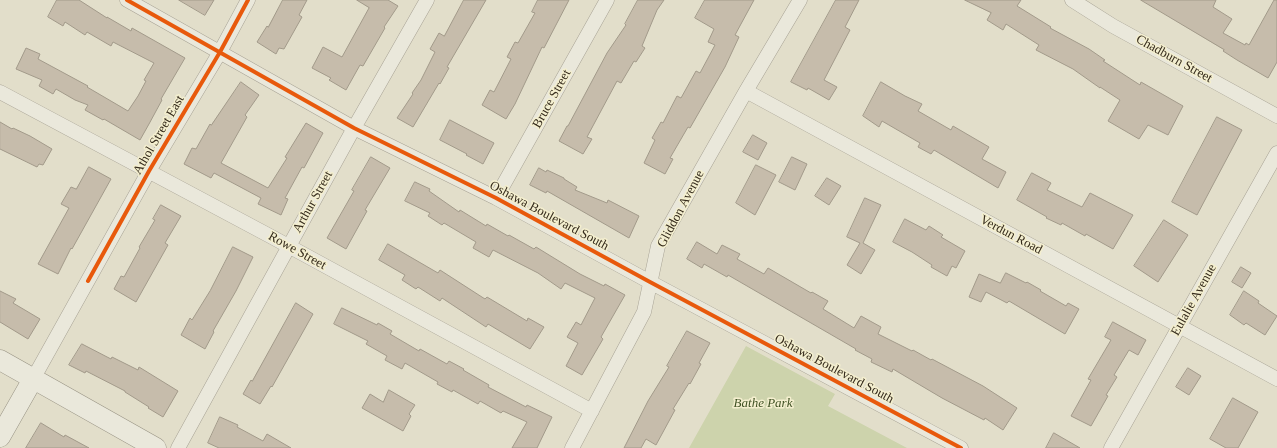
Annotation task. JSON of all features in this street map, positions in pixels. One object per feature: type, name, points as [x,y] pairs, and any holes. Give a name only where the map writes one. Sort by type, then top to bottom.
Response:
[{"type":"main road","points":[[0,360],[156,448]]},
{"type":"main road","name":"Athol Street East","points":[[0,437],[33,379]]},
{"type":"street","name":"Oshawa Boulevard South","points":[[127,0],[354,128],[496,198],[650,282],[962,448]]},
{"type":"street","name":"Athol Street East","points":[[33,379],[149,171],[220,52],[248,0]]},
{"type":"street","name":"Arthur Street","points":[[178,448],[354,128],[427,0]]},
{"type":"street","name":"Bruce Street","points":[[496,198],[607,0]]},
{"type":"street","name":"Gliddon Avenue","points":[[572,448],[644,312],[658,246],[746,91],[800,0]]},
{"type":"street","name":"Chadburn Street","points":[[1072,0],[1113,26],[1277,116]]},
{"type":"street","name":"Verdun Road","points":[[746,91],[1180,325],[1277,379]]},
{"type":"street","name":"Rowe Street","points":[[0,92],[592,411]]},
{"type":"street","name":"Eulalie Avenue","points":[[1111,448],[1277,153]]},
{"type":"green space","name":"Bathe Park","points":[[746,346],[835,394],[828,406],[907,448],[689,448]]},
{"type":"building","points":[[57,0],[79,0],[107,18],[131,31],[132,28],[185,58],[161,99],[162,100],[140,140],[85,110],[88,105],[75,100],[56,89],[53,94],[39,86],[42,80],[16,69],[26,48],[40,54],[38,59],[88,86],[87,87],[128,111],[138,96],[146,81],[144,80],[154,63],[113,42],[111,46],[87,32],[85,35],[65,22],[63,26],[48,17]]},
{"type":"building","points":[[179,0],[214,0],[205,15]]},
{"type":"building","points":[[283,0],[307,0],[299,15],[302,17],[284,49],[279,48],[276,54],[257,42],[267,26],[268,27]]},
{"type":"building","points":[[357,0],[388,0],[398,6],[384,27],[385,28],[363,66],[360,65],[346,90],[329,80],[331,78],[312,68],[323,47],[342,57],[369,8]]},
{"type":"building","points":[[464,0],[486,0],[447,67],[449,68],[440,84],[439,83],[413,127],[397,118],[413,94],[412,93],[421,80],[435,52],[430,49],[439,33],[444,36]]},
{"type":"building","points":[[538,0],[569,0],[544,48],[542,47],[515,104],[506,119],[482,105],[490,90],[494,92],[511,59],[507,57],[515,42],[518,43],[535,13],[532,12]]},
{"type":"building","points":[[638,0],[664,0],[657,10],[642,46],[645,48],[636,62],[634,61],[621,83],[617,81],[587,137],[592,139],[583,154],[559,141],[607,53],[626,25],[625,24]]},
{"type":"building","points":[[705,0],[754,0],[735,35],[739,37],[725,67],[690,128],[688,127],[670,158],[673,159],[665,174],[644,163],[655,140],[652,138],[661,122],[663,123],[677,96],[681,98],[696,71],[700,73],[715,45],[708,42],[714,29],[695,18]]},
{"type":"building","points":[[836,0],[859,0],[845,27],[850,30],[824,80],[837,87],[829,100],[808,88],[807,90],[791,82]]},
{"type":"building","points":[[965,0],[1021,0],[1017,6],[1051,27],[1050,28],[1089,49],[1105,60],[1103,61],[1140,85],[1141,82],[1183,106],[1168,135],[1148,125],[1139,139],[1108,121],[1120,100],[1073,69],[1036,50],[1039,45],[1006,24],[1003,30],[987,20],[991,13]]},
{"type":"building","points":[[1141,0],[1216,0],[1213,7],[1232,19],[1223,33],[1245,45],[1246,43],[1249,45],[1274,0],[1277,0],[1277,62],[1268,78]]},
{"type":"building","points":[[241,82],[259,95],[245,115],[247,117],[221,163],[268,188],[287,158],[285,157],[306,123],[323,133],[304,168],[302,167],[285,198],[288,199],[281,215],[258,204],[261,198],[214,173],[211,178],[184,164],[192,148],[196,149],[210,124],[211,125]]},
{"type":"building","points":[[881,82],[922,104],[918,111],[951,130],[953,126],[989,147],[982,159],[1006,172],[998,188],[934,150],[931,154],[918,147],[920,143],[882,121],[879,127],[863,116]]},
{"type":"building","points":[[1217,117],[1242,130],[1197,215],[1172,202]]},
{"type":"building","points":[[450,120],[494,143],[483,164],[440,140]]},
{"type":"building","points":[[0,122],[12,129],[13,128],[30,136],[52,149],[43,165],[39,164],[37,167],[0,149]]},
{"type":"building","points":[[753,135],[767,143],[758,160],[743,152]]},
{"type":"building","points":[[371,157],[390,168],[365,210],[367,211],[346,249],[327,238],[354,191],[352,190]]},
{"type":"building","points":[[792,157],[807,164],[795,190],[779,182]]},
{"type":"building","points":[[756,165],[776,175],[755,215],[736,203]]},
{"type":"building","points":[[89,167],[111,179],[72,249],[71,248],[58,274],[38,264],[69,208],[61,204],[71,187],[76,189]]},
{"type":"building","points":[[539,168],[564,178],[577,187],[575,190],[607,203],[608,200],[639,216],[629,238],[547,191],[546,193],[530,185]]},
{"type":"building","points":[[1032,173],[1051,183],[1047,190],[1082,207],[1090,193],[1133,215],[1113,249],[1086,234],[1085,236],[1062,223],[1061,225],[1046,218],[1047,217],[1017,200]]},
{"type":"building","points":[[827,178],[841,186],[829,205],[815,196]]},
{"type":"building","points":[[415,182],[430,189],[429,191],[459,212],[460,210],[486,226],[487,224],[534,249],[536,247],[580,274],[604,286],[605,284],[625,295],[601,337],[603,339],[582,375],[566,366],[578,343],[567,337],[576,322],[581,325],[595,298],[565,283],[561,289],[538,273],[493,250],[489,257],[473,248],[476,242],[444,223],[442,225],[428,216],[430,213],[405,201]]},
{"type":"building","points":[[865,198],[881,205],[863,243],[875,250],[861,274],[847,265],[860,243],[847,237]]},
{"type":"building","points":[[161,205],[181,216],[165,243],[168,245],[136,302],[114,289],[121,276],[124,277],[155,220],[153,219]]},
{"type":"building","points":[[905,219],[926,230],[929,226],[943,235],[941,237],[965,251],[956,268],[952,266],[947,276],[931,267],[932,265],[912,252],[893,242]]},
{"type":"building","points":[[1164,220],[1188,235],[1158,282],[1134,266]]},
{"type":"building","points":[[697,242],[717,254],[722,245],[740,254],[737,259],[764,274],[768,268],[811,293],[812,292],[828,301],[823,309],[854,328],[861,316],[881,327],[878,334],[931,360],[932,359],[983,386],[1017,408],[1003,430],[985,418],[984,420],[942,398],[893,369],[892,372],[871,362],[872,359],[855,350],[856,349],[728,275],[727,277],[704,264],[702,268],[687,259]]},
{"type":"building","points":[[388,244],[438,273],[440,270],[485,299],[487,297],[527,321],[528,318],[544,327],[530,349],[488,324],[486,327],[442,298],[440,301],[418,287],[416,289],[402,280],[405,275],[379,260]]},
{"type":"building","points":[[233,247],[253,257],[236,291],[213,331],[214,332],[205,349],[181,335],[190,318],[192,320],[210,291]]},
{"type":"building","points":[[1241,267],[1251,273],[1242,288],[1232,282]]},
{"type":"building","points":[[1006,273],[1026,283],[1027,282],[1066,306],[1068,303],[1079,309],[1065,334],[1009,301],[1007,303],[986,292],[981,302],[969,297],[979,274],[1000,283]]},
{"type":"building","points":[[0,291],[16,299],[13,303],[40,319],[28,339],[0,322]]},
{"type":"building","points":[[1244,291],[1277,316],[1265,335],[1246,323],[1244,325],[1230,315]]},
{"type":"building","points":[[296,303],[313,314],[272,387],[271,386],[260,404],[243,394],[251,380],[252,381]]},
{"type":"building","points":[[342,308],[377,325],[378,323],[392,331],[390,334],[419,351],[420,349],[447,364],[449,361],[489,385],[488,387],[526,407],[527,405],[552,417],[537,448],[512,448],[527,422],[503,411],[501,413],[480,401],[478,404],[453,390],[452,392],[405,363],[402,369],[385,360],[387,356],[366,344],[368,341],[334,324]]},
{"type":"building","points":[[1113,322],[1146,340],[1138,355],[1129,350],[1114,375],[1117,377],[1106,395],[1108,396],[1091,426],[1071,416],[1091,380],[1088,379],[1111,340],[1105,337]]},
{"type":"building","points":[[687,331],[710,343],[699,363],[701,364],[690,384],[689,383],[673,409],[675,410],[656,445],[646,439],[641,448],[624,448],[648,401],[669,367],[667,366]]},
{"type":"building","points":[[82,344],[111,359],[112,357],[138,370],[139,367],[178,391],[163,417],[125,391],[86,371],[85,373],[69,365]]},
{"type":"building","points":[[1188,368],[1201,376],[1189,395],[1176,387]]},
{"type":"building","points":[[389,390],[415,405],[409,414],[411,416],[403,431],[362,408],[370,394],[383,402]]},
{"type":"building","points":[[1233,398],[1258,412],[1238,448],[1226,448],[1210,439]]},
{"type":"building","points":[[220,417],[238,425],[237,427],[263,441],[267,434],[291,448],[219,448],[208,443]]},
{"type":"building","points":[[41,423],[64,437],[65,435],[89,448],[26,448]]},
{"type":"building","points":[[1054,433],[1080,448],[1046,448]]},
{"type":"cycle path","points":[[127,0],[354,128],[496,198],[961,448]]},
{"type":"cycle path","points":[[88,281],[149,171],[220,52],[248,0]]}]
